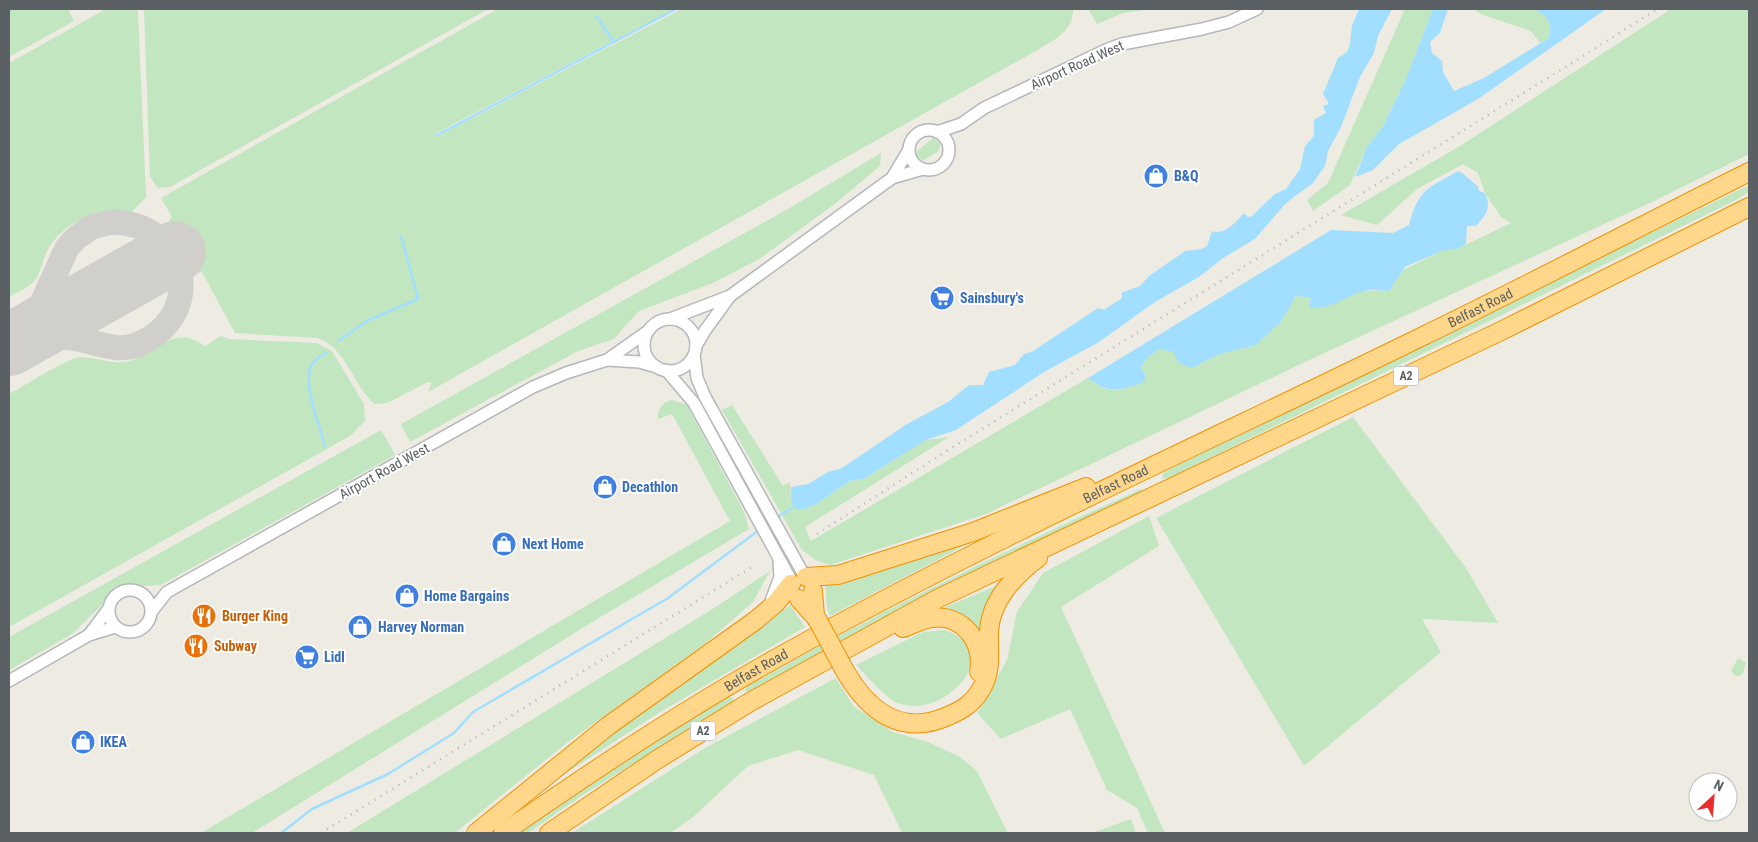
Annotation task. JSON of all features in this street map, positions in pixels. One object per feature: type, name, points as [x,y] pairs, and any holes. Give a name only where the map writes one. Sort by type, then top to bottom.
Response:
[{"type":"highway","name":"Belfast Road","points":[[503,833],[572,785],[686,711],[782,655],[922,580],[1421,337],[1749,172]]},
{"type":"highway","name":"Belfast Road","points":[[549,833],[655,761],[750,702],[939,598],[1156,497],[1198,474],[1501,331],[1749,207]]},
{"type":"highway","points":[[476,833],[608,726],[756,620],[801,585],[973,532],[1098,482],[1144,471]]},
{"type":"highway","points":[[801,585],[816,618],[856,690],[870,705],[884,715],[912,724],[924,723],[954,713],[970,705],[981,690],[990,669],[989,632],[992,615],[998,599],[1023,571],[1061,541]]},
{"type":"highway","points":[[864,638],[906,627],[929,618],[945,618],[962,624],[975,640],[981,660],[979,674],[968,695],[954,713]]},
{"type":"street","name":"Airport Road West","points":[[938,132],[961,124],[984,108],[1108,49],[1122,44],[1229,22],[1258,9]]},
{"type":"street","name":"Airport Road West","points":[[949,148],[961,124]]},
{"type":"street","points":[[892,178],[908,151],[909,144],[918,133],[924,130],[938,132],[943,136],[949,148],[947,157],[940,166],[929,170],[923,169],[913,162],[908,151]]},
{"type":"street","points":[[801,585],[778,555],[694,403],[647,356],[645,348],[648,331],[654,325],[730,296],[892,178],[923,169]]},
{"type":"street","points":[[662,369],[682,368],[695,351],[704,332],[730,296]]},
{"type":"street","points":[[670,319],[678,320],[692,330],[697,378],[705,397],[770,513],[801,585]]},
{"type":"street","name":"Airport Road West","points":[[152,611],[167,592],[533,387],[566,373],[607,360],[648,331]]},
{"type":"street","name":"Airport Road West","points":[[607,360],[639,362],[662,369]]},
{"type":"street","points":[[756,620],[771,602],[777,589],[780,577],[778,555]]},
{"type":"street","points":[[89,635],[109,608],[111,602],[126,590],[139,592],[148,600],[152,611],[149,622],[140,630],[127,633],[115,627],[109,615],[109,608]]},
{"type":"street","name":"Airport Road West","points":[[139,592],[167,592]]},
{"type":"street","points":[[9,681],[89,635],[115,627]]},
{"type":"green space","points":[[1521,8],[1539,11],[1545,14],[1548,19],[1550,37],[1540,43],[1531,31],[1483,15],[1473,9]]},
{"type":"green space","points":[[9,9],[68,9],[74,21],[9,57]]},
{"type":"green space","points":[[106,9],[136,9],[138,12],[146,197],[130,214],[117,213],[93,216],[82,219],[62,232],[47,251],[35,280],[26,288],[9,297],[9,63]]},
{"type":"green space","points":[[144,9],[488,9],[170,187],[158,188],[150,176]]},
{"type":"green space","points":[[498,9],[675,9],[435,134],[436,137],[682,9],[1073,9],[1067,29],[1045,46],[428,392],[432,383],[428,382],[387,403],[375,404],[360,387],[342,358],[327,343],[317,338],[235,333],[202,272],[199,273],[169,220],[172,217],[161,198]]},
{"type":"green space","points":[[1088,9],[1150,9],[1123,13],[1097,24]]},
{"type":"green space","points":[[1405,9],[1433,9],[1405,81],[1383,126],[1367,147],[1350,185],[1313,211],[1307,200],[1328,183]]},
{"type":"green space","points":[[1671,9],[1749,9],[1749,154],[1654,201],[1320,355],[986,514],[830,565],[816,560],[802,550],[722,410],[732,405],[783,486],[790,482],[791,501],[815,505],[850,481],[864,479],[926,440],[949,437],[805,527],[811,541],[1088,378],[1110,390],[1123,389],[1146,376],[1141,368],[1146,359],[1159,349],[1173,352],[1192,368],[1220,354],[1256,345],[1281,322],[1296,296],[1311,298],[1309,307],[1362,291],[1389,291],[1403,270],[1444,250],[1455,250],[1511,223],[1501,217],[1485,193],[1478,173],[1463,164],[1417,189],[1377,225],[1341,215],[1460,146]]},
{"type":"green space","points":[[933,138],[940,143],[939,151],[922,161],[915,153]]},
{"type":"green space","points":[[881,153],[880,166],[836,203],[761,258],[713,283],[639,311],[614,339],[578,351],[410,442],[401,424],[788,209]]},
{"type":"green space","points":[[1749,185],[1749,192],[1734,201],[1171,477],[1162,479],[1163,473],[1178,465]]},
{"type":"green space","points":[[221,336],[229,339],[317,343],[332,351],[364,404],[365,421],[350,436],[9,627],[9,394],[73,359],[85,357],[112,362],[125,362],[136,359],[173,339],[193,340],[205,346]]},
{"type":"green space","points":[[672,400],[687,405],[744,512],[749,529],[597,619],[252,833],[201,833],[730,521],[672,414],[658,419],[661,406]]},
{"type":"green space","points":[[1353,417],[1466,568],[1498,623],[1422,619],[1441,652],[1304,766],[1156,518]]},
{"type":"green space","points":[[381,430],[395,455],[161,585],[130,587],[116,591],[72,634],[9,670],[9,637]]},
{"type":"green space","points":[[1141,489],[1141,492],[879,621],[748,692],[745,691],[746,687],[892,608],[1040,535]]},
{"type":"green space","points":[[1149,516],[1159,546],[1061,607],[1165,833],[1148,833],[1137,808],[1107,790],[1070,709],[1001,739],[977,713],[1007,660],[1017,612],[1043,573]]},
{"type":"green space","points":[[1000,527],[830,616],[827,608],[825,584]]},
{"type":"green space","points":[[770,571],[753,602],[707,642],[564,745],[455,833],[347,833],[711,610]]},
{"type":"green space","points":[[998,585],[981,633],[962,615],[936,611]]},
{"type":"green space","points":[[790,605],[805,627],[657,714],[542,789],[573,760]]},
{"type":"green space","points":[[945,630],[963,641],[971,655],[969,670],[960,684],[946,696],[928,704],[910,706],[892,700],[856,665],[923,632]]},
{"type":"green space","points":[[1738,658],[1746,663],[1743,673],[1735,676],[1731,671]]},
{"type":"green space","points":[[836,678],[854,707],[893,732],[928,742],[960,757],[977,771],[1008,833],[902,833],[874,775],[798,750],[748,766],[693,817],[670,833],[572,833],[705,748]]},
{"type":"green space","points":[[732,697],[734,701],[583,795],[528,833],[516,833],[582,787],[696,715]]},
{"type":"green space","points":[[1131,819],[1136,833],[1092,833]]},
{"type":"water","points":[[1359,9],[1392,9],[1378,36],[1374,53],[1360,77],[1341,127],[1328,151],[1325,166],[1313,183],[1286,203],[1255,239],[1223,258],[1199,277],[1155,302],[1099,342],[1044,372],[956,430],[926,440],[864,479],[850,481],[815,505],[799,510],[791,501],[791,487],[808,484],[828,472],[842,468],[907,424],[948,402],[969,385],[983,385],[989,372],[1015,365],[1024,354],[1033,351],[1098,308],[1106,310],[1122,298],[1121,293],[1140,286],[1149,276],[1185,251],[1202,249],[1207,246],[1212,231],[1221,232],[1225,230],[1234,224],[1244,213],[1248,217],[1252,216],[1275,194],[1286,189],[1300,169],[1305,146],[1314,136],[1314,120],[1326,113],[1323,106],[1329,104],[1323,94],[1338,58],[1347,52],[1352,26]]},
{"type":"water","points":[[1433,9],[1448,9],[1440,33],[1430,42],[1432,53],[1442,61],[1443,72],[1454,91],[1484,78],[1550,37],[1548,20],[1535,9],[1606,9],[1478,99],[1399,144],[1373,170],[1355,177],[1367,147],[1383,126],[1405,81]]},
{"type":"water","points":[[1458,171],[1478,186],[1479,191],[1485,193],[1488,207],[1485,215],[1476,226],[1467,226],[1466,244],[1455,250],[1444,250],[1405,267],[1389,291],[1364,291],[1324,307],[1309,307],[1311,298],[1296,296],[1281,322],[1256,345],[1220,354],[1192,368],[1179,363],[1173,352],[1159,349],[1146,359],[1141,368],[1146,376],[1144,382],[1127,388],[1109,389],[1088,378],[1331,230],[1393,233],[1409,225],[1421,196],[1432,186]]},
{"type":"waterway","points":[[614,42],[676,9]]},
{"type":"waterway","points":[[437,135],[614,42],[597,17]]},
{"type":"waterway","points":[[338,341],[367,321],[418,299],[401,236]]},
{"type":"waterway","points":[[1106,310],[1118,302]]},
{"type":"waterway","points":[[325,446],[311,397],[309,377],[312,364],[326,353]]},
{"type":"waterway","points":[[776,518],[797,505]]},
{"type":"waterway","points":[[281,833],[312,809],[388,774],[454,733],[473,712],[668,598],[759,530]]},
{"type":"taxiway","points":[[111,222],[137,226],[157,237],[171,252],[179,271],[181,292],[175,312],[161,330],[139,344],[122,348],[65,337],[15,341],[38,312],[67,248],[76,238],[92,227],[111,222]]},
{"type":"runway","points":[[9,345],[175,252]]},
{"type":"railway","points":[[817,534],[945,452],[1657,9]]},
{"type":"railway","points":[[321,833],[752,567]]},
{"type":"place","name":"B&Q","points":[[1156,176]]},
{"type":"place","name":"Sainsbury's","points":[[942,298]]},
{"type":"place","name":"Decathlon","points":[[605,487]]},
{"type":"place","name":"Next Home","points":[[504,544]]},
{"type":"place","name":"Home Bargains","points":[[407,596]]},
{"type":"place","name":"Burger King","points":[[204,616]]},
{"type":"place","name":"Harvey Norman","points":[[360,627]]},
{"type":"place","name":"Subway","points":[[196,646]]},
{"type":"place","name":"Lidl","points":[[307,657]]},
{"type":"place","name":"IKEA","points":[[83,742]]}]
